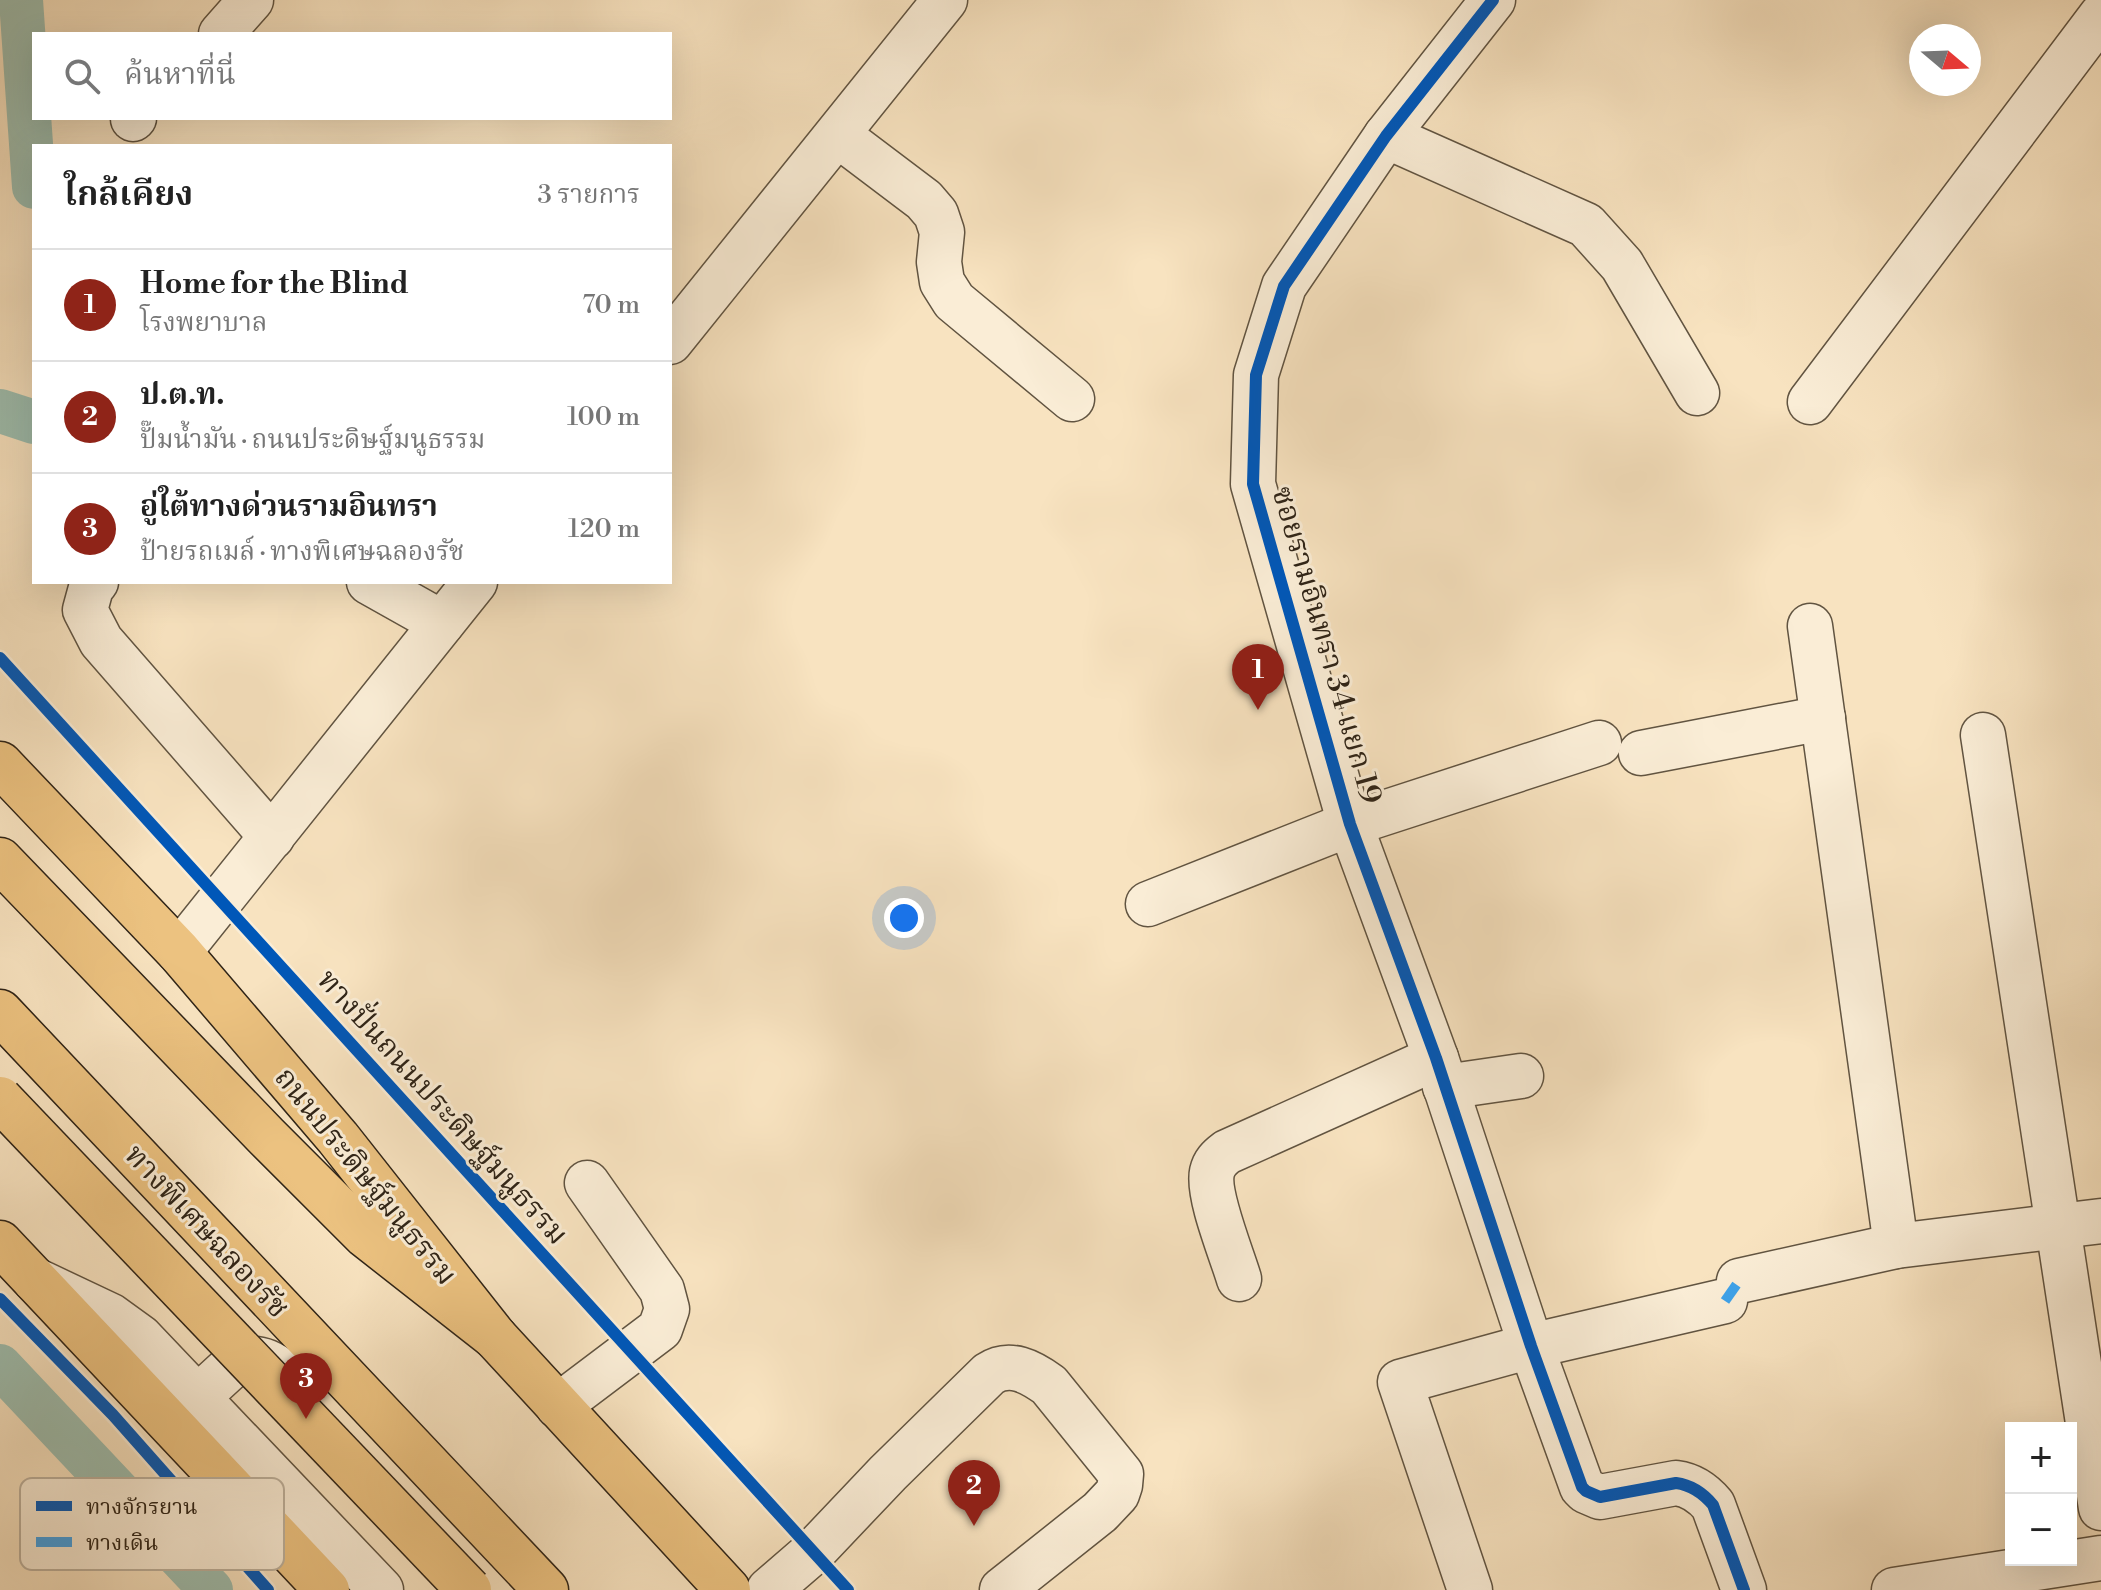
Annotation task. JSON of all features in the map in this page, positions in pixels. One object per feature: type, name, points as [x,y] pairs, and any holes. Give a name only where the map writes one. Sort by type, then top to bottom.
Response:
[{"type":"main road","name":"ถนนประดิษฐ์มนูธรรม","points":[[0,764],[179,952],[338,1138],[495,1337],[728,1590]]},
{"type":"main road","points":[[0,860],[365,1235],[495,1337]]},
{"type":"main road","name":"ทางพิเศษฉลองรัช","points":[[0,1012],[546,1590]]},
{"type":"main road","name":"ทางพิเศษฉลองรัช","points":[[0,1099],[469,1590]]},
{"type":"main road","points":[[0,1243],[221,1478]]},
{"type":"main road","points":[[284,1544],[327,1590]]},
{"type":"street","points":[[219,0],[221,32]]},
{"type":"street","points":[[223,32],[251,0]]},
{"type":"street","points":[[672,340],[945,0]]},
{"type":"street","name":"ซอยรามอินทรา 34 แยก 19","points":[[1493,0],[1386,136],[1284,286],[1256,375],[1253,484],[1350,824],[1441,1072],[1531,1346],[1582,1487],[1600,1497],[1676,1483],[1705,1495],[1713,1505],[1744,1590]]},
{"type":"street","points":[[1810,402],[2101,16]]},
{"type":"street","points":[[838,135],[924,200],[936,214],[942,232],[939,262],[942,282],[954,301],[1072,399]]},
{"type":"street","points":[[1386,136],[1586,225],[1622,265],[1697,393]]},
{"type":"street","points":[[94,584],[85,610],[101,641],[272,837]]},
{"type":"street","points":[[373,584],[442,623]]},
{"type":"street","points":[[179,952],[473,584]]},
{"type":"street","points":[[1810,626],[1896,1246]]},
{"type":"street","points":[[1641,753],[1823,718]]},
{"type":"street","points":[[1983,735],[2101,1508]]},
{"type":"street","points":[[1148,904],[1350,824],[1599,743]]},
{"type":"street","points":[[1239,1279],[1213,1198],[1211,1175],[1217,1159],[1227,1152],[1441,1072],[1521,1076]]},
{"type":"street","points":[[558,1406],[660,1329],[667,1309],[662,1290],[587,1183]]},
{"type":"street","points":[[1470,1590],[1400,1382],[1896,1246],[2101,1221]]},
{"type":"street","points":[[34,1279],[100,1310],[140,1337],[275,1478]]},
{"type":"street","points":[[198,1397],[242,1360],[261,1360],[278,1368],[489,1590]]},
{"type":"street","points":[[769,1590],[813,1552],[989,1374],[1007,1366],[1038,1377],[1049,1385],[1121,1474],[1117,1494],[1100,1512],[1002,1590]]},
{"type":"street","points":[[284,1488],[381,1590]]},
{"type":"street","points":[[1894,1590],[2101,1558]]},
{"type":"waterway","points":[[21,0],[32,158]]},
{"type":"waterway","points":[[0,411],[32,421]]},
{"type":"waterway","points":[[0,1366],[106,1478]]},
{"type":"waterway","points":[[192,1570],[211,1590]]},
{"type":"marked path","points":[[1725,1301],[1739,1281]]},
{"type":"cycle path","points":[[1493,0],[1386,136],[1284,286],[1256,375],[1253,484],[1350,824],[1436,1058],[1531,1346],[1582,1487],[1600,1497],[1676,1483],[1696,1490],[1713,1505],[1744,1590]]},
{"type":"cycle path","name":"ทางปั่นถนนประดิษฐ์มนูธรรม","points":[[0,658],[848,1590]]},
{"type":"cycle path","points":[[0,1299],[113,1415],[169,1478]]},
{"type":"cycle path","points":[[250,1570],[268,1590]]},
{"type":"place","name":"Home for the Blind","points":[[1258,710]]},
{"type":"place","name":"อู่ใต้ทางด่วนรามอินทรา","points":[[306,1419]]},
{"type":"place","name":"ป.ต.ท.","points":[[974,1526]]}]
